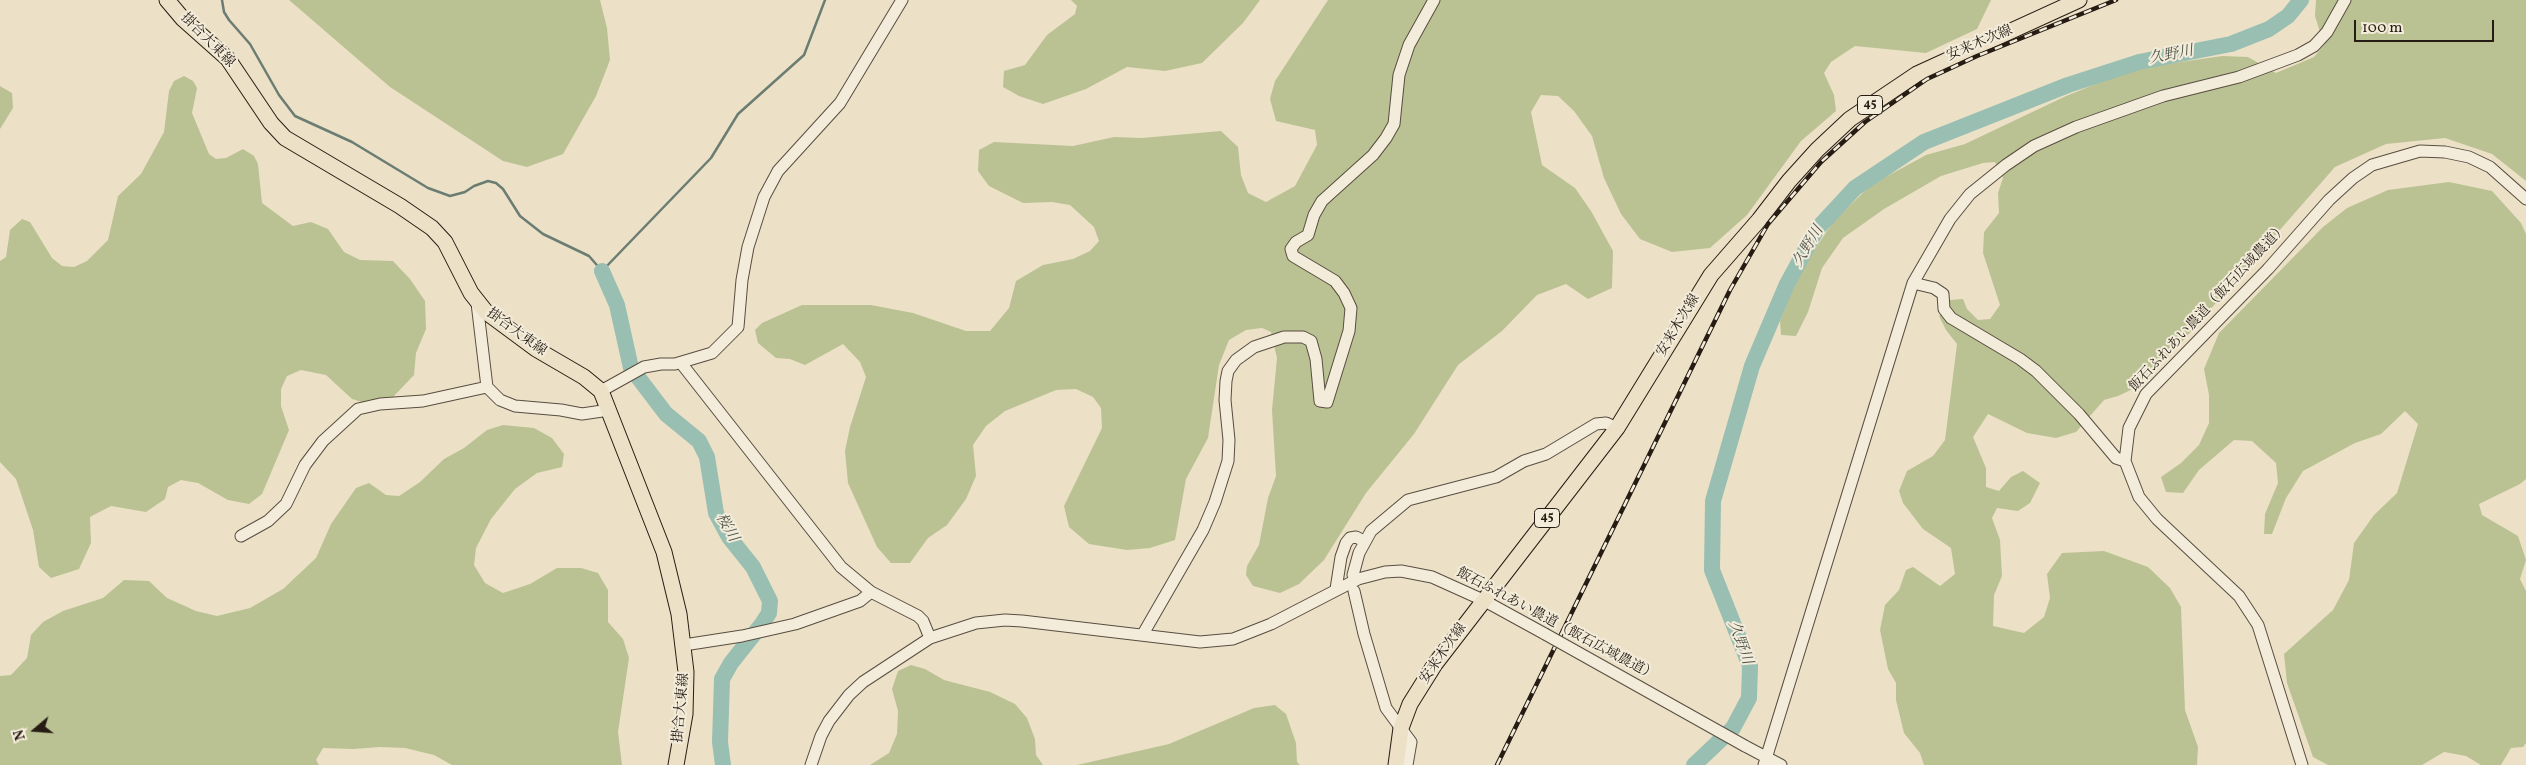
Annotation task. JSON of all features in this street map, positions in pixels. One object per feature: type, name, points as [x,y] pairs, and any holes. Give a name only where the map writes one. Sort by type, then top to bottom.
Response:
[{"type":"main road","name":"掛合大東線","points":[[167,0],[188,24],[228,59],[271,123],[285,138],[400,206],[432,228],[445,242],[477,303],[536,349],[584,377],[601,391],[664,552],[674,591],[684,645],[686,672],[685,714],[676,765]]},
{"type":"main road","name":"安来木次線","points":[[1396,765],[1401,728],[1410,704],[1435,664],[1617,428],[1711,275],[1817,150],[1850,119],[1917,74],[2079,0]]},
{"type":"street","points":[[601,391],[638,370],[651,365],[681,362],[712,353],[738,327],[742,280],[748,247],[764,197],[778,171],[840,103],[902,0]]},
{"type":"street","points":[[1143,634],[1203,530],[1216,502],[1228,461],[1229,440],[1224,400],[1226,381],[1228,371],[1236,360],[1254,347],[1284,337],[1303,337],[1311,341],[1316,359],[1320,401],[1327,402],[1349,332],[1351,308],[1344,292],[1335,281],[1293,256],[1291,249],[1296,242],[1308,235],[1314,215],[1322,201],[1373,155],[1386,138],[1394,124],[1399,75],[1409,46],[1434,0]]},
{"type":"street","points":[[1765,761],[1913,283],[1950,219],[1970,194],[2006,165],[2034,146],[2076,127],[2146,102],[2239,77],[2298,55],[2314,46],[2327,32],[2345,0]]},
{"type":"street","name":"飯石ふれあい農道（飯石広域農道）","points":[[2302,765],[2269,654],[2258,625],[2250,610],[2239,596],[2157,519],[2139,497],[2125,461],[2129,428],[2146,394],[2203,338],[2329,200],[2352,178],[2372,165],[2394,157],[2420,151],[2445,152],[2469,157],[2490,167],[2526,199]]},
{"type":"street","points":[[1913,283],[1934,288],[1943,294],[1944,309],[1951,318],[2020,359],[2036,371],[2079,414],[2116,458],[2125,461]]},
{"type":"street","points":[[477,303],[487,387],[500,400],[515,406],[582,414],[609,410]]},
{"type":"street","points":[[681,362],[840,567],[871,592],[918,616],[923,621],[930,638]]},
{"type":"street","points":[[241,536],[268,521],[286,504],[305,465],[323,441],[358,409],[380,404],[423,401],[487,387]]},
{"type":"street","points":[[1352,575],[1364,541],[1371,531],[1408,500],[1496,477],[1524,461],[1546,454],[1596,424],[1606,423],[1617,428]]},
{"type":"street","points":[[1336,589],[1341,557],[1346,543],[1350,538],[1356,537],[1364,541]]},
{"type":"street","name":"飯石ふれあい農道（飯石広域農道）","points":[[811,765],[828,721],[849,695],[879,670],[930,638],[969,624],[1005,620],[1143,634],[1200,642],[1233,639],[1271,624],[1336,589],[1368,575],[1400,571],[1432,576],[1483,600],[1746,746],[1765,761],[1781,765]]},
{"type":"street","points":[[684,645],[765,632],[795,624],[853,603],[871,592]]},
{"type":"street","points":[[1354,592],[1368,649],[1386,708],[1411,742],[1407,765]]},
{"type":"green space","points":[[289,0],[600,0],[607,28],[610,60],[596,96],[563,154],[527,167],[503,161],[390,87]]},
{"type":"green space","points":[[1071,0],[1260,0],[1243,23],[1202,63],[1165,71],[1127,67],[1086,89],[1043,104],[1019,96],[1003,87],[1004,71],[1025,65],[1047,35],[1075,14],[1077,6]]},
{"type":"green space","points":[[1328,0],[1991,0],[1977,29],[1926,53],[1855,46],[1831,62],[1824,73],[1834,95],[1836,111],[1801,141],[1747,215],[1710,248],[1672,252],[1640,239],[1621,214],[1604,178],[1592,136],[1574,111],[1558,96],[1541,95],[1531,112],[1542,165],[1575,188],[1591,211],[1613,251],[1612,288],[1588,299],[1566,284],[1537,295],[1502,331],[1458,365],[1414,434],[1366,493],[1324,560],[1299,584],[1280,593],[1253,586],[1246,575],[1247,566],[1259,545],[1268,498],[1276,476],[1272,410],[1277,358],[1271,332],[1262,328],[1246,330],[1229,340],[1219,365],[1208,438],[1186,479],[1175,540],[1150,548],[1127,550],[1089,544],[1069,527],[1064,506],[1102,428],[1101,408],[1093,397],[1076,389],[1056,390],[1005,411],[986,426],[973,445],[976,476],[966,499],[947,525],[928,538],[910,563],[891,563],[877,547],[848,483],[845,451],[850,427],[866,377],[860,362],[843,344],[805,365],[790,359],[776,358],[758,343],[755,330],[762,323],[802,305],[871,305],[913,313],[966,331],[990,331],[1009,308],[1016,281],[1043,265],[1073,259],[1090,251],[1099,241],[1094,227],[1070,205],[1052,202],[1023,203],[989,186],[978,171],[979,150],[994,142],[1073,146],[1114,137],[1142,138],[1221,131],[1238,147],[1241,175],[1248,193],[1266,202],[1295,186],[1317,145],[1315,130],[1276,121],[1270,99],[1275,81]]},
{"type":"green space","points":[[2316,0],[2526,0],[2526,181],[2492,154],[2445,138],[2386,144],[2335,167],[2180,344],[2137,387],[2104,400],[2076,432],[2056,438],[2027,433],[1988,414],[1973,437],[1986,468],[1986,487],[1999,491],[2011,477],[2023,471],[2040,483],[2030,503],[2018,511],[1997,508],[1992,518],[2000,540],[2002,576],[1994,595],[1993,626],[2024,633],[2044,617],[2050,598],[2047,574],[2062,553],[2104,551],[2148,567],[2170,588],[2181,607],[2185,710],[2198,747],[2197,765],[1924,765],[1920,753],[1904,733],[1896,700],[1896,683],[1888,669],[1880,630],[1885,605],[1899,590],[1906,570],[1913,567],[1940,586],[1955,574],[1951,548],[1923,529],[1903,503],[1899,491],[1907,471],[1933,456],[1945,440],[1957,344],[1946,330],[1939,316],[1950,300],[1963,299],[1967,309],[1978,320],[1990,319],[2000,305],[1983,253],[1984,232],[1999,213],[1998,193],[2003,178],[1995,162],[1983,163],[1941,176],[1884,209],[1843,238],[1822,268],[1808,312],[1796,336],[1781,335],[1780,321],[1799,273],[1833,222],[1871,185],[1926,155],[1965,144],[2066,96],[2133,69],[2222,56],[2248,57],[2276,73],[2314,57],[2324,45],[2315,16]]},
{"type":"green space","points":[[184,76],[193,81],[197,88],[192,113],[209,154],[216,159],[226,158],[243,149],[254,156],[258,164],[262,203],[293,226],[311,222],[328,229],[344,252],[360,260],[393,261],[410,279],[425,301],[426,329],[416,353],[414,375],[393,397],[365,403],[352,399],[326,375],[301,370],[287,376],[281,389],[281,406],[289,430],[262,494],[249,504],[228,500],[198,483],[181,480],[168,487],[165,499],[146,512],[111,506],[90,517],[91,543],[79,569],[51,578],[39,567],[33,530],[16,479],[0,462],[0,261],[6,257],[10,230],[22,219],[30,222],[52,258],[62,266],[74,267],[87,261],[108,240],[118,196],[141,174],[164,132],[169,91],[174,81]]},
{"type":"green space","points":[[0,86],[12,93],[13,108],[0,129]]},
{"type":"green space","points":[[2449,182],[2492,191],[2521,223],[2526,234],[2526,479],[2520,484],[2479,504],[2482,515],[2518,536],[2526,560],[2520,579],[2526,591],[2526,743],[2523,747],[2511,748],[2501,765],[2481,765],[2466,756],[2444,752],[2422,765],[2328,765],[2313,757],[2287,683],[2284,654],[2333,610],[2349,580],[2354,543],[2374,515],[2397,493],[2418,424],[2405,411],[2381,434],[2355,443],[2303,471],[2286,498],[2272,534],[2264,534],[2265,514],[2278,483],[2276,463],[2252,441],[2234,440],[2199,470],[2183,493],[2166,492],[2161,477],[2181,463],[2199,445],[2209,423],[2209,395],[2204,369],[2219,333],[2323,227],[2347,208],[2388,190]]},
{"type":"green space","points":[[503,425],[534,428],[552,438],[564,454],[562,467],[537,473],[515,489],[491,519],[476,548],[474,565],[485,583],[503,593],[530,584],[557,568],[581,568],[598,573],[608,590],[608,622],[623,639],[629,658],[618,732],[622,765],[452,765],[434,755],[405,748],[380,747],[353,749],[323,748],[316,760],[319,765],[0,765],[0,676],[11,675],[27,658],[31,635],[43,622],[63,611],[103,598],[124,580],[149,581],[167,598],[196,611],[217,616],[250,608],[283,589],[316,558],[331,524],[356,488],[369,483],[386,495],[399,496],[420,482],[444,459],[464,448],[487,430]]},
{"type":"green space","points":[[911,665],[925,669],[944,680],[990,692],[1015,704],[1027,718],[1035,739],[1036,755],[1043,765],[870,765],[889,753],[897,734],[898,711],[892,689],[898,671]]},
{"type":"green space","points":[[1275,705],[1286,714],[1296,743],[1297,762],[1300,765],[1077,765],[1169,744],[1254,708]]},
{"type":"waterway","points":[[222,0],[224,12],[229,20],[250,44],[279,95],[295,116],[352,142],[428,188],[450,196],[465,192],[474,186],[488,181],[496,183],[503,189],[520,216],[543,234],[589,256],[602,271],[711,158],[738,114],[804,55],[825,0]]},
{"type":"waterway","name":"久野川","points":[[1694,765],[1733,728],[1749,698],[1750,666],[1712,570],[1713,501],[1752,366],[1787,284],[1817,229],[1855,188],[1924,142],[2068,85],[2139,62],[2231,44],[2269,29],[2288,16],[2301,0]]},
{"type":"waterway","name":"桜川","points":[[602,271],[617,305],[631,368],[666,414],[699,441],[707,457],[716,513],[729,537],[753,567],[770,601],[769,613],[731,663],[722,679],[720,742],[723,765]]},
{"type":"railway","points":[[1497,765],[1730,290],[1768,224],[1821,162],[1865,122],[1927,79],[1977,56],[2116,0]]}]
